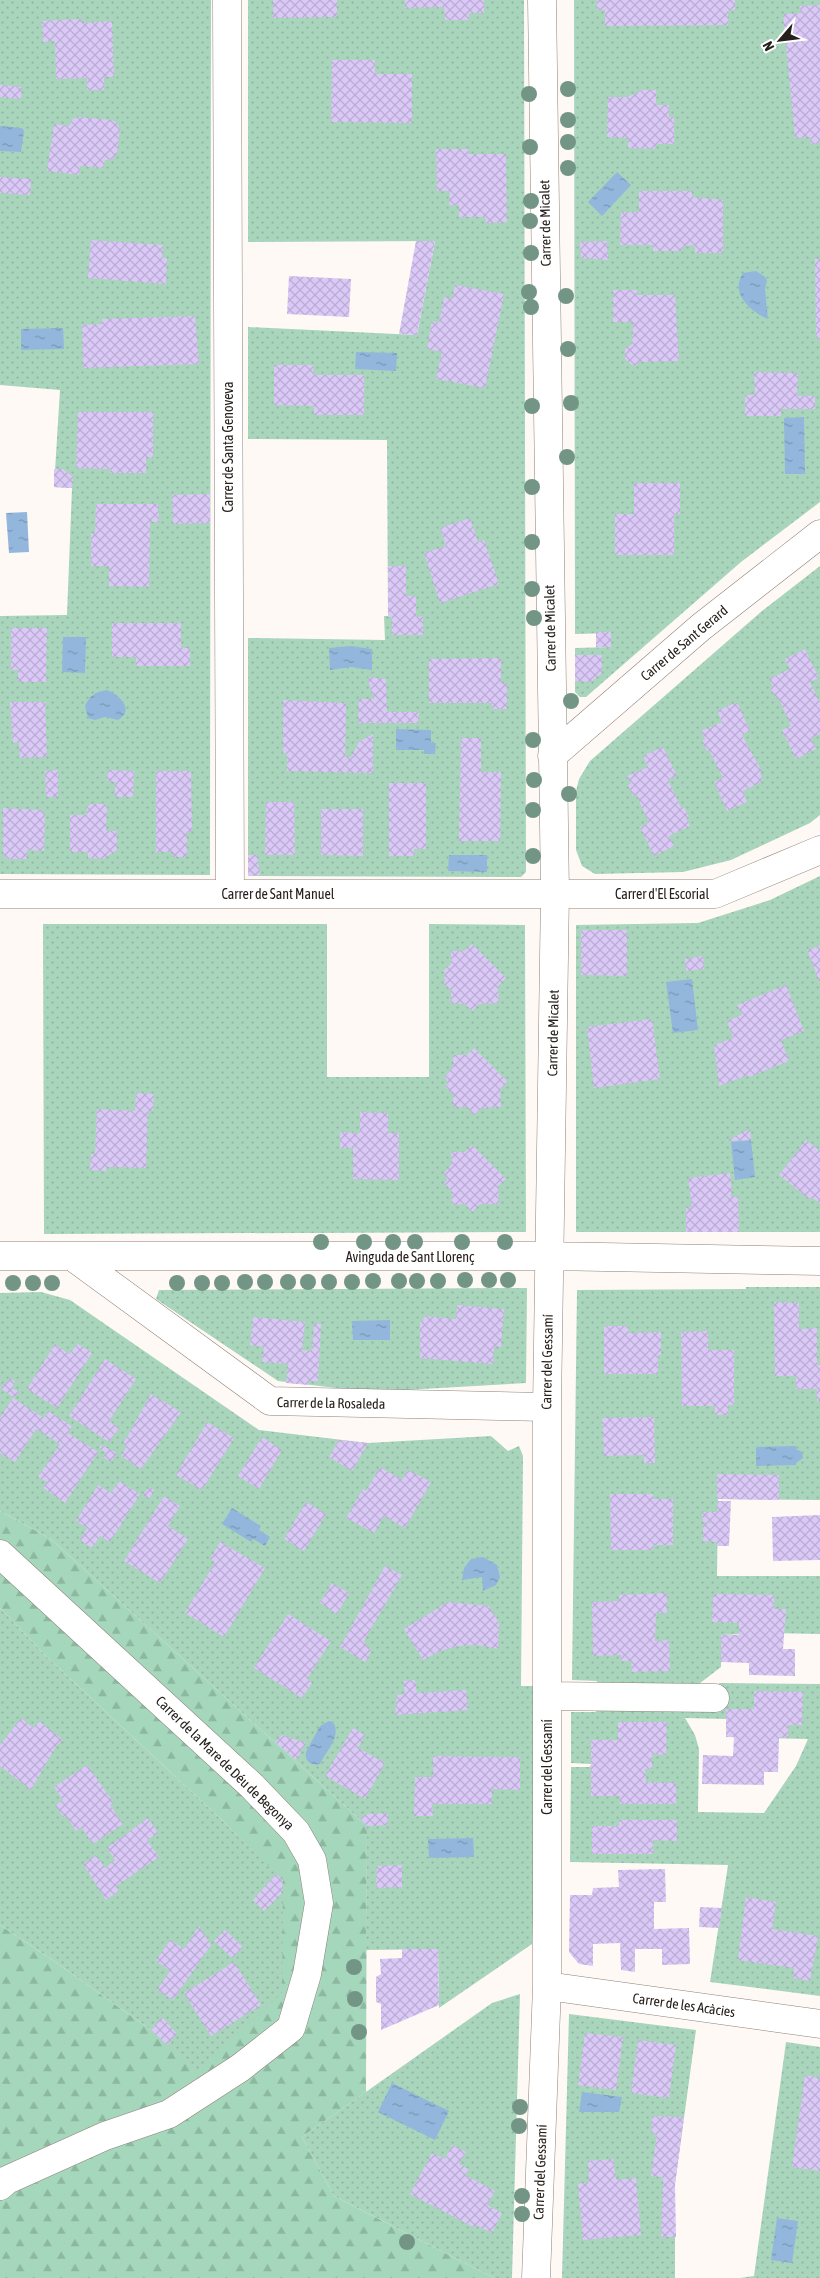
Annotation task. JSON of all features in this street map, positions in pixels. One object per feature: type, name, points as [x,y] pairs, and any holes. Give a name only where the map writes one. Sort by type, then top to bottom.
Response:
[{"type":"street","name":"Carrer de Santa Genoveva","points":[[226,0],[230,894]]},
{"type":"street","name":"Carrer de Micalet","points":[[542,0],[555,893],[549,1256]]},
{"type":"street","name":"Carrer de Sant Gerard","points":[[552,756],[701,627],[820,534]]},
{"type":"street","name":"Carrer d'El Escorial","points":[[555,893],[715,894],[820,850]]},
{"type":"street","name":"Carrer de Sant Manuel","points":[[0,894],[555,893]]},
{"type":"street","name":"Avinguda de Sant Llorenç","points":[[0,1256],[549,1256],[820,1261]]},
{"type":"street","name":"Carrer del Gessamí","points":[[536,2278],[547,1986],[547,1407],[549,1256]]},
{"type":"street","name":"Carrer de la Rosaleda","points":[[73,1257],[270,1401],[547,1407]]},
{"type":"street","name":"Carrer de la Mare de Déu de Begonya","points":[[0,1554],[252,1786],[296,1832],[312,1860],[319,1903],[307,1974],[291,2028],[240,2068],[169,2114],[79,2147],[7,2180],[0,2186]]},
{"type":"street","points":[[547,1696],[714,1698]]},
{"type":"street","name":"Carrer de les Acàcies","points":[[547,1986],[820,2024]]},
{"type":"green space","points":[[0,0],[211,0],[210,875],[0,874],[0,616],[67,615],[72,488],[54,487],[60,390],[0,385]]},
{"type":"green space","points":[[248,0],[524,0],[526,872],[521,877],[248,876],[248,638],[385,640],[384,616],[388,616],[387,440],[248,439],[248,327],[417,335],[435,241],[248,242]]},
{"type":"green space","points":[[574,0],[820,0],[820,502],[741,562],[586,697],[580,697],[575,692],[575,648],[611,647],[611,633],[575,634]]},
{"type":"green space","points":[[820,566],[820,815],[810,823],[731,860],[683,872],[595,874],[582,866],[576,850],[576,791],[579,779],[590,761],[762,611]]},
{"type":"green space","points":[[820,876],[820,1232],[576,1232],[576,925],[698,923],[770,900]]},
{"type":"green space","points":[[43,924],[327,924],[327,1077],[429,1077],[429,924],[525,925],[526,1232],[44,1234]]},
{"type":"green space","points":[[746,1287],[820,1287],[820,1500],[718,1499],[717,1576],[820,1576],[820,1634],[721,1635],[721,1667],[687,1693],[596,1691],[597,1681],[572,1680],[577,1290],[746,1289]]},
{"type":"green space","points":[[527,1288],[526,1383],[370,1392],[278,1381],[156,1299],[159,1290]]},
{"type":"green space","points":[[41,1292],[70,1300],[259,1430],[368,1443],[491,1436],[508,1451],[519,1446],[523,1456],[521,1686],[541,1686],[532,1944],[439,2008],[438,1949],[366,1950],[367,1826],[51,1539],[0,1511],[0,1293]]},
{"type":"green space","points":[[0,1511],[51,1539],[367,1826],[366,2092],[302,2137],[334,2196],[494,2278],[0,2278],[0,1925],[151,2030],[282,1993],[282,1880],[223,1821],[47,1657],[0,1608]]},
{"type":"green space","points":[[0,1608],[47,1657],[223,1821],[283,1880],[282,1993],[196,2072],[151,2030],[0,1925]]},
{"type":"green space","points":[[719,1683],[820,1684],[820,1996],[710,1982],[728,1865],[570,1862],[571,1767],[590,1767],[591,1764],[571,1763],[571,1712],[596,1712],[596,1704],[719,1701]],"holes":[[[685,1718],[726,1719],[726,1737],[808,1739],[796,1766],[764,1813],[698,1812],[699,1749],[695,1735]]]},
{"type":"green space","points":[[520,1994],[512,2278],[494,2278],[334,2196],[302,2137],[492,2003]]},
{"type":"green space","points":[[569,2014],[696,2030],[675,2184],[675,2278],[562,2278]]},
{"type":"green space","points":[[786,2042],[820,2047],[820,2278],[740,2278],[754,2276]]},
{"type":"water","points":[[0,126],[22,128],[24,131],[21,152],[0,151]]},
{"type":"water","points":[[617,172],[631,185],[602,216],[588,202]]},
{"type":"water","points":[[756,271],[765,277],[767,281],[765,289],[768,319],[748,306],[740,294],[740,280],[743,273]]},
{"type":"water","points":[[63,328],[64,349],[21,350],[21,329]]},
{"type":"water","points":[[356,352],[397,353],[396,371],[355,369]]},
{"type":"water","points":[[804,417],[805,474],[785,474],[784,418]]},
{"type":"water","points":[[27,512],[29,552],[9,553],[6,513]]},
{"type":"water","points":[[63,637],[86,637],[85,673],[62,672]]},
{"type":"water","points":[[351,646],[372,649],[372,670],[351,667],[330,670],[329,648]]},
{"type":"water","points":[[107,690],[117,695],[124,703],[125,712],[123,716],[118,720],[105,717],[95,720],[88,718],[85,706],[89,699],[96,693]]},
{"type":"water","points":[[396,729],[431,730],[431,743],[436,743],[435,754],[424,754],[424,750],[396,750]]},
{"type":"water","points":[[449,855],[487,855],[487,872],[448,871]]},
{"type":"water","points":[[692,979],[698,1030],[673,1033],[666,982]]},
{"type":"water","points":[[751,1140],[755,1177],[735,1180],[731,1142]]},
{"type":"water","points":[[390,1320],[390,1340],[353,1340],[352,1321]]},
{"type":"water","points":[[796,1446],[796,1449],[802,1452],[803,1458],[796,1465],[756,1466],[756,1447]]},
{"type":"water","points":[[232,1508],[261,1526],[259,1530],[270,1537],[265,1546],[253,1539],[251,1542],[222,1524]]},
{"type":"water","points":[[483,1557],[497,1565],[500,1577],[496,1585],[483,1591],[482,1577],[462,1580],[464,1568],[471,1559]]},
{"type":"water","points":[[329,1721],[333,1722],[336,1733],[332,1743],[320,1764],[311,1763],[306,1758],[306,1752],[320,1726]]},
{"type":"water","points":[[473,1838],[474,1857],[429,1858],[428,1839]]},
{"type":"water","points":[[392,2083],[449,2111],[435,2140],[378,2112]]},
{"type":"water","points":[[582,2092],[622,2097],[619,2112],[579,2112]]},
{"type":"water","points":[[777,2218],[798,2221],[792,2263],[771,2260]]},
{"type":"building","points":[[273,0],[337,0],[337,17],[273,18]]},
{"type":"building","points":[[405,0],[484,0],[484,13],[469,13],[469,20],[445,20],[444,7],[405,8]]},
{"type":"building","points":[[597,0],[735,0],[735,10],[728,10],[728,25],[605,26],[605,10],[597,10]]},
{"type":"building","points":[[820,5],[820,143],[811,144],[810,137],[795,138],[783,14],[801,13],[800,6]]},
{"type":"building","points":[[82,19],[82,23],[112,21],[114,77],[104,77],[104,90],[87,90],[87,78],[56,79],[55,41],[43,42],[42,21]]},
{"type":"building","points":[[332,60],[375,60],[375,74],[412,74],[412,123],[331,122]]},
{"type":"building","points":[[0,85],[22,87],[21,99],[0,97]]},
{"type":"building","points":[[643,90],[656,90],[656,105],[669,105],[669,117],[674,117],[674,144],[656,144],[655,149],[628,148],[628,138],[607,137],[608,97],[627,97]]},
{"type":"building","points":[[79,117],[112,120],[117,123],[120,129],[117,154],[113,159],[105,160],[103,168],[80,166],[79,175],[47,171],[54,124],[69,126],[73,119]]},
{"type":"building","points":[[436,149],[469,149],[468,154],[506,154],[507,222],[486,223],[485,217],[459,217],[459,205],[449,205],[450,191],[437,191]]},
{"type":"building","points":[[0,177],[31,179],[30,195],[0,193]]},
{"type":"building","points":[[639,191],[692,191],[692,197],[723,200],[723,253],[695,253],[695,245],[683,246],[682,251],[653,251],[653,245],[620,245],[621,212],[639,212]]},
{"type":"building","points":[[91,240],[163,245],[162,258],[167,258],[166,284],[88,278]]},
{"type":"building","points":[[416,241],[435,241],[417,335],[399,334]]},
{"type":"building","points":[[607,241],[608,260],[581,258],[580,242]]},
{"type":"building","points":[[815,259],[820,259],[820,338],[816,338]]},
{"type":"building","points":[[289,276],[351,279],[349,317],[287,314]]},
{"type":"building","points":[[455,285],[504,294],[485,388],[436,379],[442,352],[427,349],[432,321],[439,323],[444,297],[452,299]]},
{"type":"building","points":[[613,290],[637,290],[637,295],[675,295],[679,361],[638,362],[638,365],[632,365],[625,359],[625,349],[632,344],[633,322],[613,322]]},
{"type":"building","points":[[195,316],[199,364],[83,368],[82,325],[102,324],[102,319]]},
{"type":"building","points":[[274,365],[313,365],[314,375],[364,375],[364,415],[314,415],[314,406],[274,405]]},
{"type":"building","points":[[754,372],[798,373],[797,396],[815,396],[815,409],[781,409],[781,416],[745,416],[745,395],[755,395]]},
{"type":"building","points":[[78,412],[153,412],[153,458],[146,457],[146,473],[110,473],[111,469],[76,468]]},
{"type":"building","points":[[54,469],[63,469],[73,477],[72,488],[54,487]]},
{"type":"building","points":[[634,483],[680,483],[680,514],[674,514],[674,555],[615,555],[615,514],[634,514]]},
{"type":"building","points":[[210,494],[210,523],[173,524],[172,495]]},
{"type":"building","points":[[96,504],[158,504],[159,522],[150,522],[149,587],[109,586],[109,566],[91,566],[91,533],[95,533]]},
{"type":"building","points":[[470,518],[478,542],[484,540],[499,584],[440,603],[424,553],[446,546],[440,528]]},
{"type":"building","points":[[388,566],[406,566],[406,596],[416,596],[416,617],[423,616],[423,635],[392,635],[392,617],[388,617]]},
{"type":"building","points":[[112,623],[181,623],[181,648],[190,648],[190,666],[136,666],[136,657],[112,657]]},
{"type":"building","points":[[11,628],[47,628],[46,682],[18,682],[18,670],[11,670]]},
{"type":"building","points":[[596,632],[611,632],[611,647],[596,647]]},
{"type":"building","points":[[805,649],[819,678],[810,682],[820,703],[820,734],[811,738],[816,749],[796,759],[782,730],[791,726],[778,697],[776,698],[770,688],[773,687],[769,679],[790,669],[785,659]]},
{"type":"building","points":[[575,655],[602,655],[602,673],[591,682],[575,681]]},
{"type":"building","points":[[501,658],[501,683],[507,683],[507,709],[492,709],[492,703],[429,703],[429,659]]},
{"type":"building","points":[[367,677],[386,679],[387,712],[419,712],[418,723],[358,723],[359,699],[374,699]]},
{"type":"building","points":[[283,700],[346,703],[345,757],[351,757],[359,742],[373,734],[373,773],[287,771],[287,753],[283,753]]},
{"type":"building","points":[[10,702],[45,702],[47,757],[20,758],[19,742],[13,743]]},
{"type":"building","points":[[737,702],[750,731],[742,735],[762,772],[760,773],[763,781],[743,791],[747,802],[727,811],[714,782],[723,778],[709,750],[707,751],[702,741],[705,739],[701,731],[722,722],[717,711]]},
{"type":"building","points":[[461,738],[481,738],[481,772],[501,772],[500,841],[459,841]]},
{"type":"building","points":[[663,747],[677,776],[668,780],[681,808],[684,807],[689,817],[686,818],[690,826],[669,836],[674,846],[654,856],[640,827],[649,823],[636,794],[633,796],[628,785],[631,784],[627,776],[648,767],[643,756]]},
{"type":"building","points":[[58,770],[58,797],[46,797],[45,771]]},
{"type":"building","points":[[108,770],[134,771],[133,797],[115,797],[115,782],[107,781]]},
{"type":"building","points":[[156,771],[191,771],[192,832],[187,832],[187,857],[173,857],[173,852],[156,852]]},
{"type":"building","points":[[389,783],[426,783],[426,849],[414,849],[414,856],[389,856]]},
{"type":"building","points":[[266,802],[294,802],[295,855],[265,855]]},
{"type":"building","points":[[91,804],[104,804],[107,807],[106,831],[117,831],[117,850],[103,859],[88,858],[88,852],[70,852],[70,815],[87,815],[87,807]]},
{"type":"building","points":[[3,808],[42,810],[45,815],[44,851],[27,850],[27,859],[7,859],[3,853]]},
{"type":"building","points":[[321,809],[363,809],[363,856],[321,855]]},
{"type":"building","points":[[248,855],[257,855],[260,875],[248,876]]},
{"type":"building","points":[[581,930],[627,930],[627,976],[581,975]]},
{"type":"building","points":[[472,944],[506,978],[498,986],[499,1003],[479,1004],[472,1011],[465,1004],[451,1003],[451,990],[443,983],[446,980],[443,977],[446,974],[443,971],[451,964],[451,951],[464,951]]},
{"type":"building","points":[[820,946],[820,983],[807,950]]},
{"type":"building","points":[[703,956],[704,969],[686,971],[685,959]]},
{"type":"building","points":[[786,985],[804,1031],[781,1040],[789,1061],[749,1077],[748,1075],[719,1086],[714,1045],[733,1038],[727,1021],[742,1015],[737,1005]]},
{"type":"building","points":[[652,1019],[660,1079],[594,1088],[587,1027]]},
{"type":"building","points":[[474,1048],[508,1082],[500,1089],[501,1107],[482,1108],[474,1115],[467,1107],[453,1107],[453,1094],[445,1087],[448,1084],[445,1076],[453,1067],[453,1055],[467,1055]]},
{"type":"building","points":[[136,1093],[154,1094],[153,1111],[148,1111],[146,1168],[107,1167],[106,1171],[90,1170],[91,1154],[95,1154],[97,1109],[135,1111]]},
{"type":"building","points":[[360,1112],[388,1113],[388,1133],[399,1133],[399,1180],[353,1179],[353,1148],[340,1148],[340,1132],[360,1133]]},
{"type":"building","points":[[750,1129],[751,1140],[726,1141]]},
{"type":"building","points":[[806,1140],[820,1151],[820,1203],[811,1197],[809,1199],[779,1175]]},
{"type":"building","points":[[472,1145],[506,1179],[498,1186],[499,1204],[480,1204],[472,1212],[465,1204],[452,1205],[452,1191],[444,1183],[447,1180],[444,1173],[452,1164],[451,1152],[465,1152]]},
{"type":"building","points":[[730,1173],[732,1192],[730,1197],[738,1196],[739,1232],[686,1232],[686,1208],[692,1207],[688,1178]]},
{"type":"building","points":[[774,1302],[799,1303],[799,1329],[817,1328],[817,1365],[820,1365],[820,1401],[817,1401],[817,1389],[796,1389],[796,1376],[775,1376]]},
{"type":"building","points":[[457,1305],[504,1309],[501,1347],[494,1347],[493,1364],[420,1358],[420,1322],[423,1322],[424,1316],[456,1319]]},
{"type":"building","points":[[253,1317],[305,1322],[302,1350],[312,1351],[314,1323],[321,1324],[318,1381],[309,1381],[309,1385],[286,1383],[288,1364],[262,1362],[264,1347],[250,1345]]},
{"type":"building","points":[[604,1326],[628,1326],[628,1333],[661,1332],[661,1355],[658,1355],[658,1374],[604,1374]]},
{"type":"building","points":[[708,1331],[708,1350],[734,1350],[734,1405],[728,1405],[728,1415],[715,1415],[715,1406],[682,1406],[681,1332]]},
{"type":"building","points":[[55,1344],[69,1354],[78,1344],[92,1353],[57,1408],[27,1389]]},
{"type":"building","points":[[105,1359],[136,1379],[109,1421],[119,1428],[109,1442],[69,1416]]},
{"type":"building","points":[[11,1378],[15,1382],[12,1388],[19,1392],[15,1398],[0,1388]]},
{"type":"building","points":[[151,1394],[181,1412],[141,1469],[121,1456],[127,1446],[123,1444]]},
{"type":"building","points":[[13,1398],[44,1418],[48,1411],[72,1426],[68,1433],[98,1452],[65,1503],[43,1488],[47,1482],[38,1477],[60,1444],[36,1429],[15,1462],[0,1453],[0,1418]]},
{"type":"building","points":[[654,1417],[655,1463],[644,1463],[644,1455],[604,1456],[602,1418]]},
{"type":"building","points":[[207,1422],[234,1438],[202,1490],[176,1475]]},
{"type":"building","points":[[262,1437],[282,1450],[259,1489],[238,1476]]},
{"type":"building","points":[[339,1440],[368,1443],[352,1471],[329,1457]]},
{"type":"building","points":[[101,1445],[117,1453],[111,1462],[103,1457],[106,1453],[99,1448]]},
{"type":"building","points":[[380,1467],[402,1480],[408,1470],[431,1482],[405,1528],[384,1516],[374,1533],[346,1518],[363,1489],[366,1491]]},
{"type":"building","points":[[717,1474],[779,1475],[779,1500],[717,1499]]},
{"type":"building","points":[[119,1481],[140,1494],[110,1542],[100,1536],[92,1548],[80,1540],[87,1528],[76,1521],[98,1485],[111,1493]]},
{"type":"building","points":[[149,1487],[154,1490],[149,1499],[143,1495]]},
{"type":"building","points":[[610,1494],[653,1494],[653,1499],[673,1499],[673,1545],[653,1545],[653,1550],[611,1550]]},
{"type":"building","points":[[164,1496],[180,1506],[168,1526],[188,1539],[160,1583],[124,1561]]},
{"type":"building","points":[[718,1501],[731,1501],[729,1546],[717,1546],[717,1542],[703,1541],[703,1523],[717,1522],[703,1522],[702,1512],[717,1512]]},
{"type":"building","points":[[306,1502],[326,1514],[304,1551],[284,1539]]},
{"type":"building","points":[[820,1515],[820,1560],[773,1561],[772,1517]]},
{"type":"building","points":[[220,1542],[265,1568],[224,1637],[185,1613],[215,1562],[210,1559]]},
{"type":"building","points":[[385,1566],[402,1575],[364,1641],[371,1652],[365,1662],[340,1647]]},
{"type":"building","points":[[332,1583],[349,1593],[337,1614],[320,1603]]},
{"type":"building","points":[[667,1593],[667,1613],[656,1613],[655,1641],[669,1640],[670,1671],[632,1672],[631,1661],[621,1661],[621,1655],[593,1656],[592,1602],[619,1601],[619,1595]]},
{"type":"building","points":[[713,1594],[774,1595],[774,1609],[786,1609],[783,1649],[795,1649],[795,1676],[749,1675],[749,1663],[721,1662],[721,1635],[739,1635],[739,1623],[712,1622]]},
{"type":"building","points":[[448,1602],[489,1606],[499,1623],[498,1649],[477,1645],[458,1646],[440,1651],[423,1660],[404,1629]]},
{"type":"building","points":[[288,1614],[331,1641],[307,1679],[312,1683],[302,1698],[254,1668]]},
{"type":"building","points":[[415,1680],[417,1693],[466,1690],[468,1710],[395,1715],[397,1695],[405,1694],[403,1681]]},
{"type":"building","points":[[754,1691],[803,1692],[802,1725],[788,1725],[788,1738],[779,1737],[778,1772],[764,1772],[764,1785],[702,1784],[703,1755],[733,1756],[734,1737],[726,1737],[726,1709],[754,1709]]},
{"type":"building","points":[[21,1718],[33,1728],[39,1721],[63,1740],[56,1746],[31,1790],[0,1766],[0,1745]]},
{"type":"building","points":[[618,1722],[667,1722],[666,1755],[652,1754],[652,1769],[645,1769],[646,1782],[676,1783],[676,1804],[620,1804],[620,1796],[591,1796],[591,1740],[618,1740]]},
{"type":"building","points":[[353,1728],[365,1735],[358,1748],[385,1763],[365,1799],[325,1776]]},
{"type":"building","points":[[282,1735],[306,1743],[296,1760],[275,1742]]},
{"type":"building","points":[[433,1756],[520,1757],[520,1790],[492,1789],[492,1804],[432,1804],[433,1816],[414,1816],[415,1777],[433,1777]]},
{"type":"building","points":[[87,1765],[114,1803],[110,1805],[123,1824],[93,1844],[81,1827],[76,1831],[66,1816],[64,1818],[55,1805],[63,1800],[54,1787]]},
{"type":"building","points":[[388,1813],[387,1825],[367,1826],[360,1819],[366,1814]]},
{"type":"building","points":[[148,1818],[158,1833],[147,1840],[159,1857],[116,1886],[119,1891],[106,1900],[83,1864],[96,1855],[105,1868],[115,1860],[107,1848]]},
{"type":"building","points":[[619,1820],[677,1820],[677,1841],[653,1840],[653,1854],[592,1854],[592,1826],[619,1826]]},
{"type":"building","points":[[402,1865],[402,1887],[376,1888],[377,1866]]},
{"type":"building","points":[[665,1869],[666,1902],[654,1902],[654,1929],[689,1928],[690,1964],[662,1965],[662,1949],[635,1949],[635,1972],[621,1970],[620,1943],[593,1944],[593,1966],[579,1964],[569,1952],[570,1895],[592,1895],[593,1888],[619,1887],[618,1870]]},
{"type":"building","points":[[276,1874],[283,1880],[282,1893],[264,1911],[253,1900]]},
{"type":"building","points":[[746,1897],[776,1902],[772,1929],[818,1936],[810,1981],[793,1978],[794,1968],[738,1960]]},
{"type":"building","points":[[700,1907],[722,1908],[719,1928],[699,1927]]},
{"type":"building","points":[[199,1926],[211,1945],[173,2000],[157,1990],[170,1971],[156,1961],[170,1940],[184,1949]]},
{"type":"building","points":[[225,1930],[243,1947],[232,1958],[214,1941]]},
{"type":"building","points":[[402,1949],[438,1949],[439,2005],[381,2030],[381,2004],[376,2002],[376,1977],[381,1974],[380,1959],[402,1958]]},
{"type":"building","points":[[234,1962],[261,2005],[211,2036],[184,1993]]},
{"type":"building","points":[[162,2017],[177,2034],[167,2045],[151,2030]]},
{"type":"building","points":[[585,2033],[623,2037],[616,2090],[578,2085]]},
{"type":"building","points":[[638,2040],[676,2045],[669,2098],[631,2093]]},
{"type":"building","points":[[805,2075],[820,2078],[820,2171],[792,2167]]},
{"type":"building","points":[[652,2116],[684,2117],[675,2184],[676,2237],[661,2237],[663,2177],[651,2176],[657,2134],[652,2134]]},
{"type":"building","points":[[452,2145],[466,2152],[459,2164],[469,2169],[465,2175],[495,2191],[487,2205],[502,2213],[492,2233],[476,2225],[475,2228],[410,2194],[432,2153],[445,2159]]},
{"type":"building","points":[[613,2159],[616,2180],[636,2178],[641,2235],[583,2240],[578,2184],[589,2182],[588,2161]]}]
